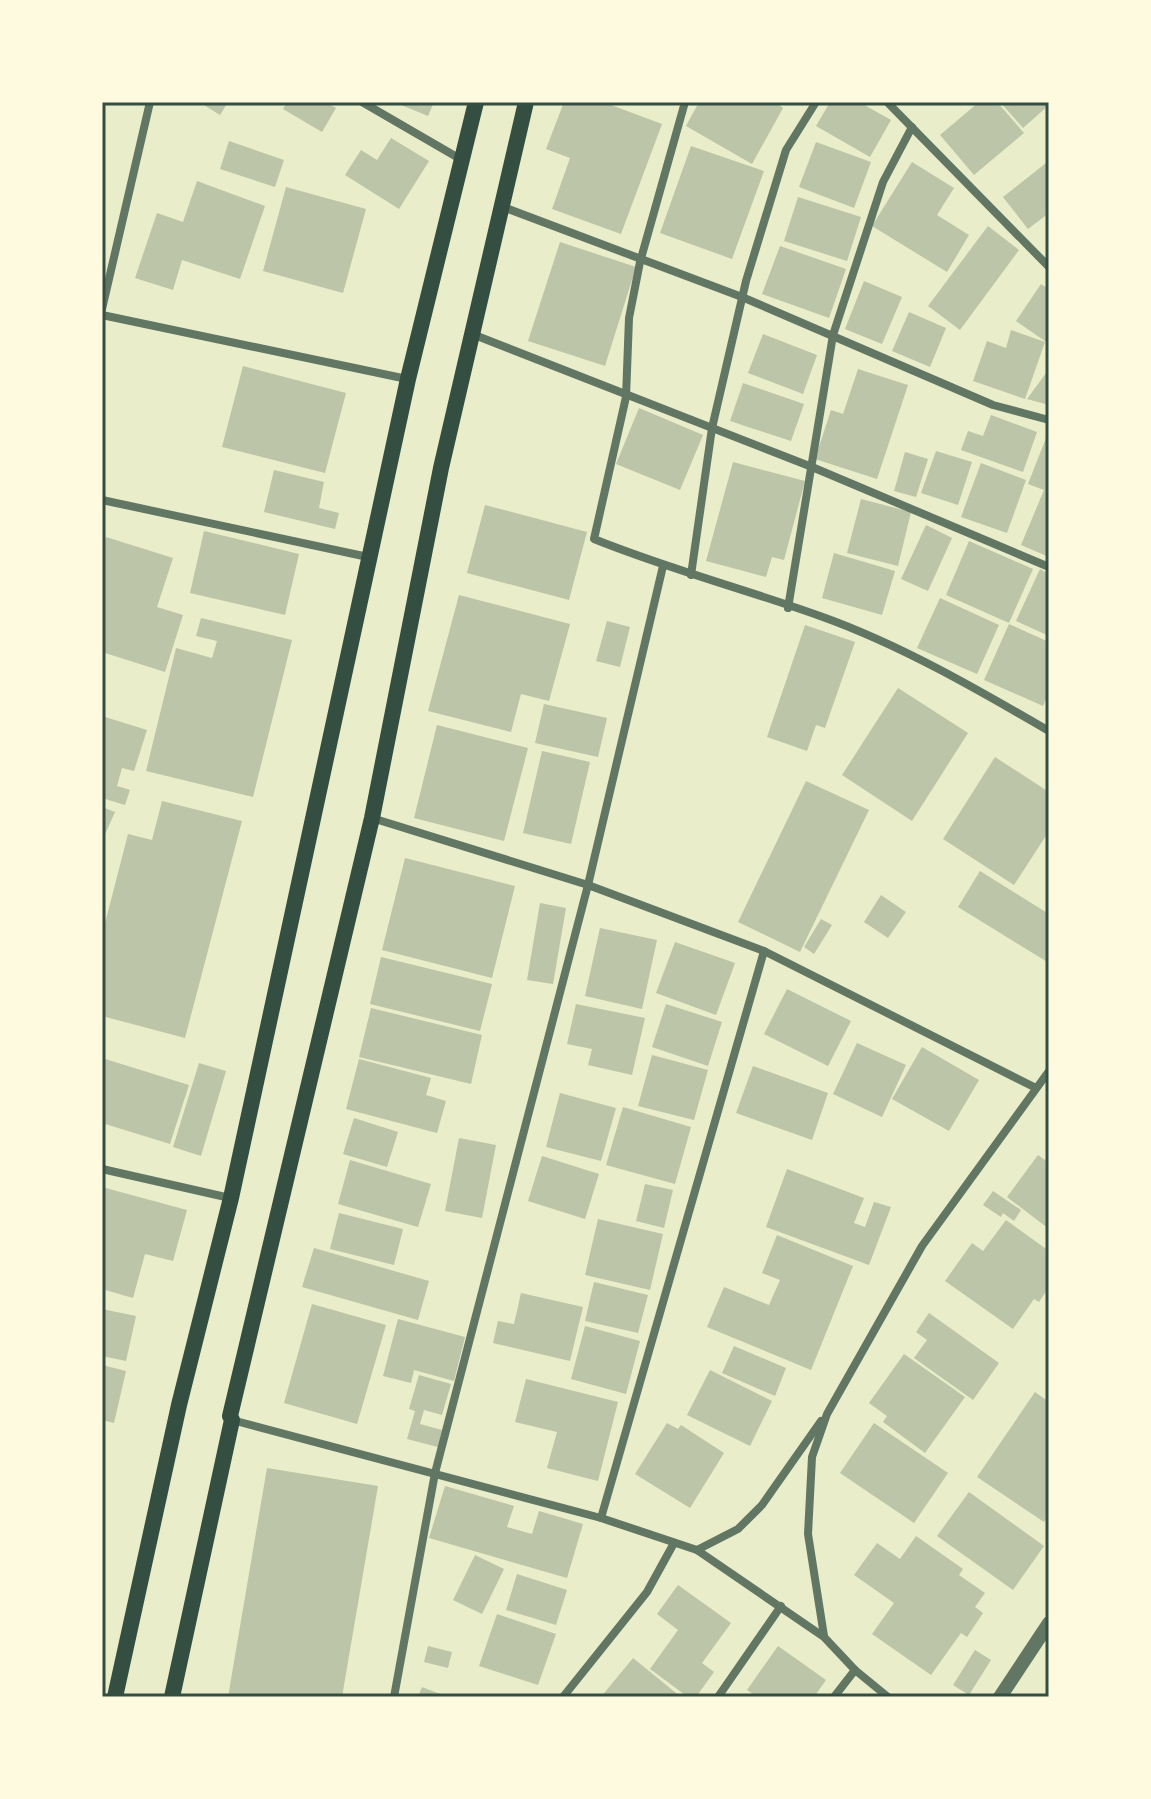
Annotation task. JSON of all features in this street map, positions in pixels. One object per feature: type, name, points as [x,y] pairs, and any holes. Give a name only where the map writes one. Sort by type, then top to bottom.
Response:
[{"type":"main road","points":[[115,1697],[179,1405],[231,1198],[408,379],[476,102]]},
{"type":"main road","points":[[172,1697],[232,1420],[230,1416],[372,818],[441,468],[526,102]]},
{"type":"street","points":[[150,102],[102,312],[408,379]]},
{"type":"street","points":[[362,102],[463,160]]},
{"type":"street","points":[[685,102],[640,262],[629,318],[626,397],[594,539],[663,566],[820,616],[966,682],[1049,731]]},
{"type":"street","points":[[691,575],[712,428],[742,297],[786,150],[816,102]]},
{"type":"street","points":[[887,102],[1049,267]]},
{"type":"street","points":[[788,608],[833,335],[874,206],[912,127]]},
{"type":"street","points":[[501,206],[640,262],[742,297],[833,335],[903,369],[993,405],[1049,420]]},
{"type":"street","points":[[472,334],[626,397],[812,467],[1049,567]]},
{"type":"street","points":[[102,500],[368,557]]},
{"type":"street","points":[[394,1697],[435,1473],[588,885],[663,566]]},
{"type":"street","points":[[372,818],[588,885],[764,951],[1034,1087]]},
{"type":"street","points":[[601,1518],[764,951]]},
{"type":"street","points":[[697,1550],[738,1529],[762,1505],[827,1414],[922,1246],[1034,1087],[1049,1071]]},
{"type":"street","points":[[102,1169],[231,1198]]},
{"type":"street","points":[[824,1637],[808,1534],[812,1457],[827,1414]]},
{"type":"street","points":[[232,1420],[601,1518],[697,1550],[824,1637],[855,1670],[888,1697]]},
{"type":"street","points":[[563,1697],[647,1592],[674,1543]]},
{"type":"street","points":[[718,1697],[781,1606]]},
{"type":"street","points":[[1000,1697],[1049,1623]]},
{"type":"street","points":[[834,1697],[855,1670]]},
{"type":"building","points":[[199,102],[228,102],[220,115]]},
{"type":"building","points":[[287,102],[325,102],[336,108],[322,132],[283,109]]},
{"type":"building","points":[[394,102],[434,102],[428,116]]},
{"type":"building","points":[[564,102],[603,102],[662,124],[621,234],[552,209],[570,158],[546,149]]},
{"type":"building","points":[[699,102],[776,102],[783,108],[752,164],[686,126]]},
{"type":"building","points":[[830,102],[859,102],[891,120],[870,157],[816,126]]},
{"type":"building","points":[[979,102],[997,102],[1024,133],[974,175],[940,135]]},
{"type":"building","points":[[1000,102],[1049,102],[1049,105],[1023,128]]},
{"type":"building","points":[[391,138],[429,161],[399,209],[345,175],[361,150],[377,160]]},
{"type":"building","points":[[229,141],[284,160],[275,187],[220,169]]},
{"type":"building","points":[[816,142],[871,162],[854,208],[799,187]]},
{"type":"building","points":[[691,146],[764,171],[732,259],[660,233]]},
{"type":"building","points":[[912,162],[954,188],[937,215],[969,235],[947,272],[872,226]]},
{"type":"building","points":[[1046,163],[1049,213],[1028,229],[1003,197]]},
{"type":"building","points":[[197,181],[265,206],[240,279],[182,260],[173,290],[135,278],[157,213],[183,222]]},
{"type":"building","points":[[286,187],[366,209],[343,293],[263,271]]},
{"type":"building","points":[[798,197],[861,217],[847,261],[784,241]]},
{"type":"building","points":[[988,226],[1019,250],[960,330],[928,306]]},
{"type":"building","points":[[560,242],[636,267],[605,366],[528,341]]},
{"type":"building","points":[[780,246],[846,269],[829,318],[762,294]]},
{"type":"building","points":[[864,281],[902,297],[882,344],[845,329]]},
{"type":"building","points":[[1041,284],[1049,289],[1049,344],[1016,321]]},
{"type":"building","points":[[909,312],[946,328],[930,367],[892,351]]},
{"type":"building","points":[[1011,330],[1045,342],[1025,399],[973,381],[987,341],[1006,348]]},
{"type":"building","points":[[763,334],[817,355],[803,394],[748,373]]},
{"type":"building","points":[[243,366],[346,393],[325,473],[222,447]]},
{"type":"building","points":[[858,369],[908,385],[877,479],[815,459],[831,410],[843,414]]},
{"type":"building","points":[[1049,369],[1049,405],[1027,399]]},
{"type":"building","points":[[743,383],[804,404],[791,441],[730,421]]},
{"type":"building","points":[[639,408],[703,435],[680,490],[616,464]]},
{"type":"building","points":[[991,415],[1037,432],[1023,472],[961,450],[968,431],[983,436]]},
{"type":"building","points":[[1046,438],[1049,439],[1049,557],[1021,545],[1044,490],[1028,484]]},
{"type":"building","points":[[936,451],[972,462],[958,505],[921,493]]},
{"type":"building","points":[[905,452],[928,459],[916,497],[894,491]]},
{"type":"building","points":[[733,462],[805,481],[784,560],[772,557],[766,577],[706,561]]},
{"type":"building","points":[[981,463],[1026,480],[1007,533],[961,517]]},
{"type":"building","points":[[274,470],[324,482],[319,508],[339,513],[335,529],[264,512]]},
{"type":"building","points":[[861,499],[911,512],[898,566],[847,553]]},
{"type":"building","points":[[485,505],[587,532],[569,600],[467,573]]},
{"type":"building","points":[[926,525],[952,538],[928,591],[901,579]]},
{"type":"building","points":[[204,531],[299,554],[285,615],[190,593]]},
{"type":"building","points":[[106,537],[173,558],[157,607],[183,615],[165,672],[102,652],[102,550]]},
{"type":"building","points":[[969,541],[1033,569],[1009,623],[946,595]]},
{"type":"building","points":[[834,553],[895,571],[882,615],[822,598]]},
{"type":"building","points":[[1040,569],[1049,574],[1049,636],[1016,621]]},
{"type":"building","points":[[459,595],[570,624],[549,701],[521,694],[511,732],[428,711]]},
{"type":"building","points":[[940,598],[999,625],[977,674],[917,648]]},
{"type":"building","points":[[201,618],[292,640],[253,797],[146,771],[176,648],[212,658],[217,641],[196,636]]},
{"type":"building","points":[[607,621],[630,627],[620,667],[596,661]]},
{"type":"building","points":[[1009,624],[1049,642],[1049,692],[1043,706],[984,680]]},
{"type":"building","points":[[805,625],[855,642],[825,728],[816,725],[807,751],[767,737]]},
{"type":"building","points":[[898,688],[968,733],[912,821],[842,775]]},
{"type":"building","points":[[544,704],[607,718],[598,757],[535,743]]},
{"type":"building","points":[[102,716],[147,730],[134,771],[122,768],[117,786],[130,790],[125,805],[102,798]]},
{"type":"building","points":[[437,725],[528,748],[504,841],[414,818]]},
{"type":"building","points":[[542,751],[590,762],[571,844],[523,833]]},
{"type":"building","points":[[995,757],[1049,792],[1049,831],[1014,885],[943,839]]},
{"type":"building","points":[[806,781],[869,810],[800,952],[738,922]]},
{"type":"building","points":[[162,801],[242,821],[185,1038],[102,1016],[102,935],[128,834],[152,840]]},
{"type":"building","points":[[102,807],[115,812],[102,841]]},
{"type":"building","points":[[405,858],[515,886],[492,978],[382,950]]},
{"type":"building","points":[[980,871],[1049,914],[1049,963],[958,907]]},
{"type":"building","points":[[881,895],[906,912],[888,938],[864,922]]},
{"type":"building","points":[[540,903],[566,908],[553,984],[527,980]]},
{"type":"building","points":[[821,919],[832,925],[814,954],[804,947]]},
{"type":"building","points":[[600,928],[657,940],[642,1009],[585,996]]},
{"type":"building","points":[[675,942],[735,963],[716,1015],[656,993]]},
{"type":"building","points":[[381,957],[492,984],[480,1031],[370,1004]]},
{"type":"building","points":[[787,989],[851,1021],[828,1066],[764,1034]]},
{"type":"building","points":[[576,1004],[645,1018],[632,1075],[588,1065],[592,1049],[567,1044]]},
{"type":"building","points":[[666,1004],[722,1022],[708,1066],[652,1047]]},
{"type":"building","points":[[371,1008],[482,1035],[471,1084],[359,1057]]},
{"type":"building","points":[[857,1043],[906,1065],[882,1117],[833,1094]]},
{"type":"building","points":[[922,1047],[979,1080],[949,1131],[892,1099]]},
{"type":"building","points":[[652,1055],[708,1070],[694,1120],[638,1106]]},
{"type":"building","points":[[102,1058],[189,1085],[170,1144],[102,1123]]},
{"type":"building","points":[[359,1059],[431,1078],[426,1095],[446,1101],[437,1133],[346,1109]]},
{"type":"building","points":[[199,1063],[226,1071],[201,1156],[173,1147]]},
{"type":"building","points":[[753,1066],[828,1093],[812,1140],[736,1113]]},
{"type":"building","points":[[560,1093],[616,1108],[601,1161],[546,1147]]},
{"type":"building","points":[[623,1107],[691,1127],[675,1184],[606,1165]]},
{"type":"building","points":[[354,1118],[398,1132],[387,1167],[343,1154]]},
{"type":"building","points":[[459,1138],[496,1145],[482,1218],[445,1211]]},
{"type":"building","points":[[1038,1155],[1049,1163],[1049,1229],[1007,1197]]},
{"type":"building","points":[[542,1156],[599,1174],[585,1219],[528,1201]]},
{"type":"building","points":[[350,1160],[431,1184],[418,1227],[338,1204]]},
{"type":"building","points":[[787,1169],[864,1198],[854,1223],[865,1227],[874,1202],[891,1207],[869,1265],[766,1227]]},
{"type":"building","points":[[645,1184],[673,1190],[664,1228],[636,1221]]},
{"type":"building","points":[[102,1187],[187,1210],[173,1261],[145,1254],[133,1298],[102,1289]]},
{"type":"building","points":[[993,1191],[1021,1210],[1014,1221],[1003,1213],[1001,1217],[983,1205]]},
{"type":"building","points":[[339,1213],[403,1229],[394,1265],[330,1249]]},
{"type":"building","points":[[598,1219],[663,1234],[650,1290],[585,1275]]},
{"type":"building","points":[[1006,1220],[1049,1251],[1049,1287],[1039,1302],[1034,1299],[1013,1329],[945,1281],[972,1243],[983,1251]]},
{"type":"building","points":[[777,1235],[853,1266],[811,1370],[707,1327],[724,1287],[769,1305],[780,1280],[762,1273]]},
{"type":"building","points":[[314,1248],[429,1281],[418,1320],[302,1287]]},
{"type":"building","points":[[594,1282],[648,1295],[638,1333],[585,1321]]},
{"type":"building","points":[[521,1293],[583,1307],[570,1361],[493,1343],[498,1321],[514,1324]]},
{"type":"building","points":[[312,1304],[386,1325],[357,1424],[284,1403]]},
{"type":"building","points":[[102,1309],[136,1316],[126,1361],[102,1356]]},
{"type":"building","points":[[929,1313],[999,1363],[973,1400],[914,1358],[927,1340],[916,1332]]},
{"type":"building","points":[[398,1319],[465,1337],[454,1381],[414,1370],[411,1383],[383,1376]]},
{"type":"building","points":[[585,1326],[640,1341],[626,1394],[571,1379]]},
{"type":"building","points":[[734,1346],[786,1368],[775,1396],[722,1373]]},
{"type":"building","points":[[904,1354],[965,1397],[925,1453],[883,1422],[887,1416],[869,1403]]},
{"type":"building","points":[[102,1365],[126,1371],[114,1423],[102,1420]]},
{"type":"building","points":[[710,1370],[772,1401],[750,1446],[687,1415]]},
{"type":"building","points":[[419,1375],[451,1384],[442,1415],[424,1410],[420,1424],[442,1430],[438,1447],[407,1439],[415,1411],[409,1409]]},
{"type":"building","points":[[526,1379],[618,1402],[598,1481],[547,1468],[557,1432],[515,1422]]},
{"type":"building","points":[[1035,1392],[1049,1402],[1049,1515],[1044,1522],[977,1477]]},
{"type":"building","points":[[667,1423],[678,1429],[681,1425],[724,1453],[690,1508],[635,1474]]},
{"type":"building","points":[[874,1423],[948,1473],[914,1523],[840,1473]]},
{"type":"building","points":[[267,1468],[378,1486],[342,1697],[228,1697]]},
{"type":"building","points":[[445,1486],[514,1506],[507,1527],[532,1534],[539,1511],[583,1524],[567,1578],[429,1538]]},
{"type":"building","points":[[969,1492],[1044,1546],[1013,1590],[937,1536]]},
{"type":"building","points":[[916,1536],[963,1569],[959,1575],[985,1593],[975,1607],[983,1613],[967,1637],[961,1633],[931,1675],[872,1634],[894,1603],[854,1575],[877,1543],[900,1559]]},
{"type":"building","points":[[475,1555],[504,1569],[482,1614],[453,1600]]},
{"type":"building","points":[[517,1574],[567,1590],[556,1625],[506,1610]]},
{"type":"building","points":[[678,1585],[731,1623],[702,1663],[714,1672],[696,1697],[688,1697],[650,1669],[678,1630],[657,1614]]},
{"type":"building","points":[[497,1614],[556,1634],[538,1685],[479,1666]]},
{"type":"building","points":[[428,1646],[452,1652],[448,1668],[424,1662]]},
{"type":"building","points":[[778,1646],[826,1680],[814,1697],[757,1697],[747,1690]]},
{"type":"building","points":[[975,1650],[991,1660],[969,1695],[953,1685]]},
{"type":"building","points":[[633,1658],[681,1697],[601,1697]]},
{"type":"building","points":[[422,1687],[448,1697],[418,1697]]}]
